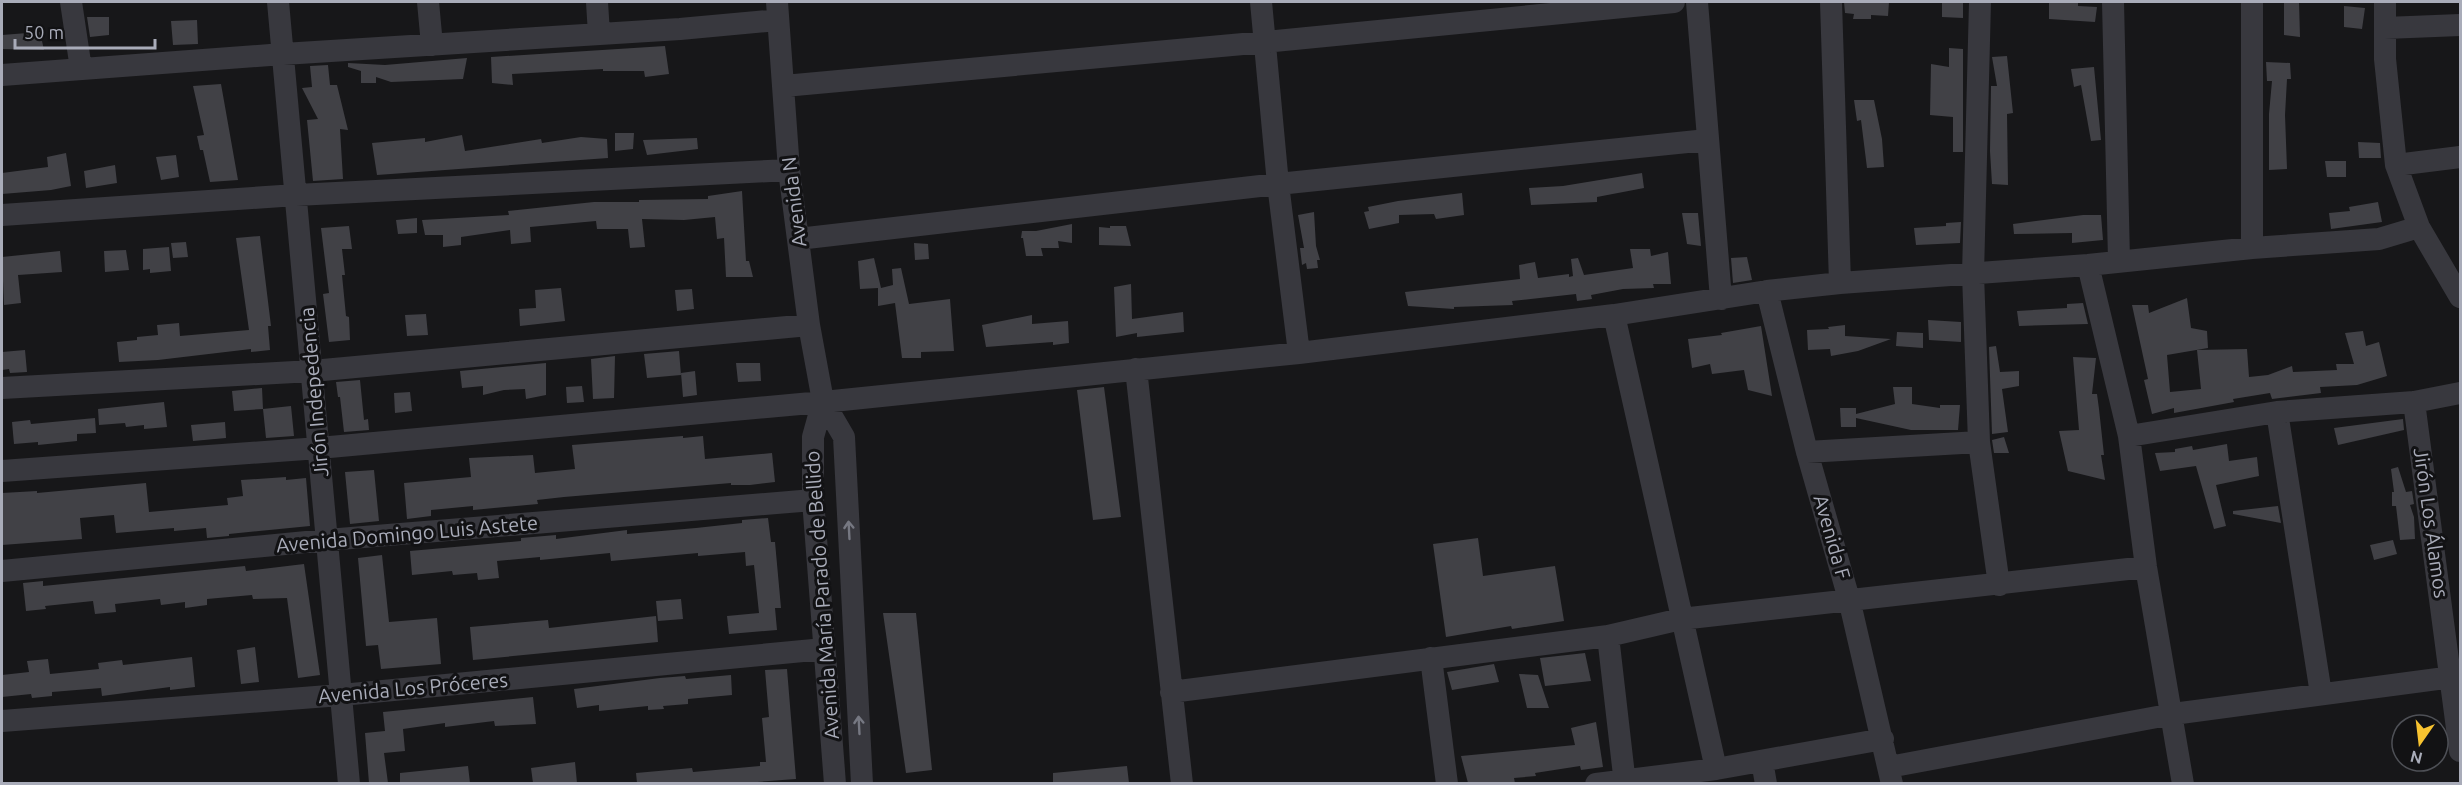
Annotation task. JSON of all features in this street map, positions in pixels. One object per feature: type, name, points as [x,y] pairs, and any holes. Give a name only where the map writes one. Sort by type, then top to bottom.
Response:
[{"type":"street","points":[[71,2],[81,69]]},
{"type":"street","name":"Jirón Indepedencia","points":[[278,2],[350,783]]},
{"type":"street","points":[[428,2],[432,45]]},
{"type":"street","points":[[597,2],[598,34]]},
{"type":"street","points":[[1260,2],[1278,184],[1299,353]]},
{"type":"street","points":[[784,86],[1674,2]]},
{"type":"street","points":[[1697,2],[1721,299]]},
{"type":"street","points":[[1831,2],[1840,283]]},
{"type":"street","points":[[1980,2],[1973,274],[1979,441],[1999,585]]},
{"type":"street","points":[[2113,2],[2119,260]]},
{"type":"street","points":[[2252,248],[2253,2]]},
{"type":"street","points":[[2385,2],[2385,59],[2396,165],[2419,227],[2460,296]]},
{"type":"street","points":[[2,75],[598,34],[778,11]]},
{"type":"street","name":"Avenida N","points":[[778,11],[789,170],[823,401]]},
{"type":"street","points":[[2385,28],[2460,25]]},
{"type":"street","points":[[798,239],[1278,184],[1707,140]]},
{"type":"street","points":[[2396,165],[2460,157]]},
{"type":"street","points":[[2,215],[296,195],[789,170]]},
{"type":"street","points":[[2,471],[319,448],[823,401],[1299,353],[1614,315],[1767,291],[2379,239],[2419,227]]},
{"type":"street","points":[[2088,265],[2129,436],[2146,567],[2183,783]]},
{"type":"street","name":"Avenida F","points":[[1767,291],[1807,452],[1850,599],[1890,775]]},
{"type":"street","points":[[1614,315],[1716,769]]},
{"type":"street","points":[[2,388],[312,371],[810,325]]},
{"type":"street","points":[[1137,369],[1182,783]]},
{"type":"street","points":[[2129,436],[2277,412],[2414,402],[2460,393]]},
{"type":"street","name":"Avenida María Parado de Bellido","points":[[823,401],[813,437],[813,500],[835,783]]},
{"type":"street","name":"Avenida María Parado de Bellido","points":[[823,401],[844,437],[862,783]]},
{"type":"street","name":"Jirón Los Álamos","points":[[2414,402],[2456,676],[2460,751]]},
{"type":"street","points":[[2277,412],[2322,694]]},
{"type":"street","points":[[1807,452],[1979,441]]},
{"type":"street","name":"Avenida Domingo Luis Astete","points":[[2,570],[327,540],[813,500]]},
{"type":"street","points":[[1171,692],[1608,636],[1681,619],[2146,567]]},
{"type":"street","points":[[1608,636],[1625,782]]},
{"type":"street","name":"Avenida Los Próceres","points":[[2,721],[341,695],[824,649]]},
{"type":"street","points":[[1431,658],[1447,783]]},
{"type":"street","points":[[1890,775],[2173,714],[2456,676]]},
{"type":"street","points":[[1596,783],[1625,782],[1716,769],[1883,739]]},
{"type":"street","points":[[1762,761],[1766,783]]},
{"type":"building","points":[[1844,2],[1889,2],[1888,16],[1871,15],[1871,19],[1853,19],[1854,14],[1845,13]]},
{"type":"building","points":[[1942,2],[1963,2],[1963,18],[1942,17]]},
{"type":"building","points":[[2049,2],[2078,2],[2078,6],[2097,7],[2095,22],[2049,19]]},
{"type":"building","points":[[2284,2],[2299,2],[2300,37],[2284,35]]},
{"type":"building","points":[[2344,6],[2365,8],[2362,29],[2344,27]]},
{"type":"building","points":[[87,17],[109,17],[109,35],[90,37]]},
{"type":"building","points":[[197,20],[198,44],[173,45],[171,21]]},
{"type":"building","points":[[40,32],[44,50],[2,49],[2,35]]},
{"type":"building","points":[[665,46],[669,74],[645,77],[644,71],[603,71],[603,69],[512,74],[513,85],[492,83],[491,57]]},
{"type":"building","points":[[1949,48],[1963,49],[1963,152],[1953,152],[1953,117],[1930,115],[1931,64],[1949,67]]},
{"type":"building","points":[[2007,56],[2013,113],[2007,114],[2008,185],[1992,184],[1990,151],[1991,86],[1997,86],[1992,57]]},
{"type":"building","points":[[467,58],[463,79],[391,82],[376,77],[376,83],[361,83],[361,71],[348,67],[348,63],[385,65]]},
{"type":"building","points":[[2266,62],[2290,63],[2291,79],[2287,79],[2285,115],[2287,169],[2269,170],[2269,114],[2272,81],[2267,81]]},
{"type":"building","points":[[328,65],[330,85],[337,85],[348,130],[340,129],[343,179],[313,181],[307,120],[318,119],[302,88],[312,87],[310,66]]},
{"type":"building","points":[[2094,67],[2101,140],[2091,141],[2081,85],[2074,87],[2071,69]]},
{"type":"building","points":[[221,84],[238,180],[210,182],[203,150],[200,150],[197,136],[204,135],[193,86]]},
{"type":"building","points":[[1854,100],[1874,100],[1882,139],[1884,167],[1867,168],[1861,120],[1857,121]]},
{"type":"building","points":[[615,133],[634,133],[633,149],[615,151]]},
{"type":"building","points":[[462,135],[465,151],[541,139],[542,143],[581,137],[607,139],[608,158],[377,175],[372,143],[425,138],[425,142]]},
{"type":"building","points":[[697,138],[698,149],[647,155],[643,140]]},
{"type":"building","points":[[2358,142],[2380,143],[2381,158],[2359,158]]},
{"type":"building","points":[[66,153],[71,186],[2,194],[2,173],[48,167],[47,157]]},
{"type":"building","points":[[176,155],[179,177],[161,180],[156,157]]},
{"type":"building","points":[[2325,161],[2346,161],[2346,177],[2327,177]]},
{"type":"building","points":[[115,165],[117,183],[86,188],[84,171]]},
{"type":"building","points":[[1642,173],[1644,188],[1597,197],[1597,202],[1531,205],[1529,188],[1563,186]]},
{"type":"building","points":[[742,191],[746,261],[749,261],[753,277],[726,277],[724,238],[717,239],[715,217],[684,220],[642,219],[645,247],[630,248],[628,229],[597,229],[596,221],[530,227],[531,242],[511,244],[510,230],[461,237],[461,245],[443,247],[443,235],[425,235],[422,220],[509,215],[508,211],[594,202],[708,199],[708,196]]},
{"type":"building","points":[[1462,193],[1464,215],[1436,219],[1434,214],[1399,215],[1399,223],[1369,229],[1364,212],[1369,211],[1368,207],[1398,201]]},
{"type":"building","points":[[2378,202],[2382,222],[2331,229],[2329,213],[2350,211],[2349,207]]},
{"type":"building","points":[[1314,212],[1316,246],[1320,260],[1317,260],[1318,268],[1307,269],[1306,263],[1302,265],[1300,248],[1304,248],[1298,215]]},
{"type":"building","points":[[1682,213],[1698,213],[1701,246],[1687,244]]},
{"type":"building","points":[[2083,215],[2101,215],[2103,240],[2072,243],[2072,233],[2014,234],[2013,224]]},
{"type":"building","points":[[417,218],[417,233],[398,234],[396,220]]},
{"type":"building","points":[[1961,222],[1960,243],[1916,245],[1914,228],[1946,226],[1946,223]]},
{"type":"building","points":[[1072,224],[1072,243],[1058,241],[1059,248],[1041,248],[1043,256],[1026,256],[1023,238],[1021,238],[1022,231],[1036,231]]},
{"type":"building","points":[[349,226],[352,249],[342,249],[345,275],[342,275],[346,316],[349,317],[350,340],[329,342],[323,294],[329,293],[321,228]]},
{"type":"building","points":[[1110,226],[1126,226],[1131,246],[1099,245],[1099,227],[1110,228]]},
{"type":"building","points":[[260,236],[271,326],[268,326],[270,350],[251,352],[251,349],[158,360],[119,362],[117,342],[158,335],[157,325],[179,323],[180,336],[249,330],[236,238]]},
{"type":"building","points":[[186,242],[188,257],[173,258],[171,243]]},
{"type":"building","points":[[914,243],[928,244],[929,259],[915,260]]},
{"type":"building","points":[[169,247],[171,271],[150,273],[150,269],[143,270],[143,249]]},
{"type":"building","points":[[1630,249],[1650,249],[1651,256],[1668,252],[1671,284],[1653,284],[1654,288],[1623,289],[1591,295],[1592,299],[1577,301],[1576,294],[1512,301],[1513,305],[1454,307],[1454,309],[1408,306],[1405,292],[1520,279],[1519,265],[1535,262],[1538,278],[1569,274],[1569,277],[1573,276],[1571,259],[1578,258],[1584,275],[1633,268]]},
{"type":"building","points":[[126,250],[129,270],[105,272],[104,251]]},
{"type":"building","points":[[60,251],[62,272],[18,275],[21,303],[4,305],[2,257]]},
{"type":"building","points":[[1747,257],[1752,280],[1733,283],[1731,258]]},
{"type":"building","points":[[874,258],[881,288],[893,285],[892,269],[901,268],[909,304],[950,299],[954,351],[921,352],[921,358],[902,358],[895,303],[878,306],[878,288],[860,289],[858,261]]},
{"type":"building","points":[[1131,284],[1132,319],[1183,312],[1184,332],[1137,337],[1137,333],[1116,337],[1114,287]]},
{"type":"building","points":[[561,288],[565,321],[520,326],[519,309],[536,308],[535,290]]},
{"type":"building","points":[[692,289],[694,309],[677,311],[675,290]]},
{"type":"building","points":[[2187,298],[2191,328],[2207,331],[2208,348],[2167,355],[2170,392],[2201,389],[2197,350],[2247,349],[2249,377],[2268,375],[2292,366],[2293,372],[2337,370],[2336,364],[2354,364],[2345,333],[2363,331],[2366,346],[2379,342],[2387,376],[2357,385],[2320,387],[2321,393],[2272,399],[2270,393],[2174,413],[2174,408],[2152,414],[2144,380],[2148,379],[2132,305],[2148,305],[2149,313]]},
{"type":"building","points":[[2083,303],[2088,324],[2019,326],[2017,311],[2067,308],[2067,304]]},
{"type":"building","points":[[426,314],[428,335],[407,336],[405,315]]},
{"type":"building","points":[[1032,315],[1032,324],[1068,321],[1069,343],[986,347],[982,325]]},
{"type":"building","points":[[1928,320],[1961,322],[1961,342],[1929,340]]},
{"type":"building","points":[[1845,325],[1845,336],[1891,339],[1858,351],[1831,356],[1830,349],[1808,350],[1807,330],[1829,329],[1828,327]]},
{"type":"building","points":[[1761,326],[1772,396],[1748,390],[1744,370],[1712,374],[1710,364],[1692,368],[1688,339],[1722,335],[1721,333]]},
{"type":"building","points":[[1897,332],[1923,333],[1923,348],[1896,346]]},
{"type":"building","points":[[1996,346],[2000,372],[2019,371],[2019,386],[2002,389],[2008,432],[1992,434],[1989,347]]},
{"type":"building","points":[[25,350],[27,372],[10,373],[9,369],[2,370],[2,352]]},
{"type":"building","points":[[679,351],[681,375],[647,378],[644,354]]},
{"type":"building","points":[[615,356],[614,398],[593,399],[591,359]]},
{"type":"building","points":[[2073,357],[2096,358],[2092,394],[2097,394],[2105,480],[2068,471],[2059,431],[2079,430]]},
{"type":"building","points":[[546,363],[546,395],[526,399],[525,389],[504,390],[483,395],[483,386],[462,388],[460,371]]},
{"type":"building","points":[[736,363],[760,363],[761,381],[738,382]]},
{"type":"building","points":[[695,371],[697,395],[683,397],[681,373]]},
{"type":"building","points":[[360,380],[364,420],[368,419],[369,430],[344,432],[336,382]]},
{"type":"building","points":[[582,386],[584,402],[567,403],[566,387]]},
{"type":"building","points":[[1104,387],[1121,517],[1093,520],[1077,390]]},
{"type":"building","points":[[1893,387],[1912,387],[1912,404],[1940,408],[1940,405],[1960,405],[1958,430],[1911,430],[1856,418],[1856,427],[1841,427],[1840,408],[1856,408],[1856,414],[1895,404]]},
{"type":"building","points":[[262,388],[263,409],[234,411],[232,391]]},
{"type":"building","points":[[410,392],[412,411],[395,413],[394,393]]},
{"type":"building","points":[[164,402],[167,427],[144,429],[144,425],[126,427],[125,423],[99,425],[98,409]]},
{"type":"building","points":[[291,406],[294,436],[266,438],[263,409]]},
{"type":"building","points":[[95,418],[96,433],[77,434],[77,441],[38,445],[38,442],[14,444],[12,422],[30,420],[31,424]]},
{"type":"building","points":[[2403,419],[2404,430],[2338,445],[2334,428]]},
{"type":"building","points":[[225,422],[226,438],[193,441],[191,425]]},
{"type":"building","points":[[683,436],[683,438],[703,436],[705,459],[772,453],[775,482],[750,485],[731,485],[731,483],[564,497],[537,500],[538,504],[473,510],[473,506],[431,510],[431,516],[407,519],[404,483],[471,477],[469,458],[533,455],[535,473],[575,469],[572,445]]},
{"type":"building","points":[[2004,437],[2009,453],[1994,453],[1992,440]]},
{"type":"building","points":[[2227,444],[2229,461],[2257,457],[2259,476],[2216,485],[2226,526],[2214,529],[2196,466],[2160,471],[2155,453],[2175,452],[2175,449],[2192,446],[2193,450]]},
{"type":"building","points":[[2398,467],[2406,492],[2412,491],[2414,504],[2410,505],[2414,517],[2415,539],[2400,540],[2396,506],[2392,506],[2392,492],[2394,492],[2391,469]]},
{"type":"building","points":[[374,470],[379,521],[350,524],[345,472]]},
{"type":"building","points":[[286,477],[286,480],[306,478],[310,526],[207,538],[206,528],[116,533],[114,515],[80,518],[82,539],[2,545],[2,493],[37,491],[37,493],[146,483],[149,512],[228,505],[227,498],[243,496],[241,480]]},
{"type":"building","points":[[2278,506],[2281,523],[2233,514],[2233,511]]},
{"type":"building","points":[[768,518],[771,542],[775,542],[781,608],[775,608],[777,630],[729,634],[727,616],[759,613],[754,565],[746,566],[745,552],[698,556],[698,553],[611,561],[610,553],[540,560],[540,557],[497,561],[499,578],[478,580],[477,573],[453,575],[452,571],[412,575],[410,551],[521,541],[521,538],[556,535],[556,539],[627,530],[627,534],[696,528]]},
{"type":"building","points":[[1478,538],[1483,576],[1555,566],[1564,621],[1512,629],[1511,626],[1446,637],[1433,544]]},
{"type":"building","points":[[2393,540],[2397,554],[2374,560],[2370,545]]},
{"type":"building","points":[[382,555],[389,622],[437,618],[441,664],[381,669],[378,645],[366,646],[358,558]]},
{"type":"building","points":[[304,564],[320,675],[298,678],[287,598],[253,599],[252,595],[207,599],[207,605],[185,608],[185,602],[161,605],[160,599],[115,604],[116,612],[95,614],[93,601],[45,606],[46,609],[26,611],[23,583],[43,581],[43,586],[245,566],[246,571]]},
{"type":"building","points":[[681,599],[683,619],[658,621],[656,601]]},
{"type":"building","points":[[883,613],[916,613],[932,770],[906,773]]},
{"type":"building","points":[[656,616],[658,642],[473,660],[470,627],[548,620],[549,628]]},
{"type":"building","points":[[255,647],[259,682],[241,684],[237,650]]},
{"type":"building","points":[[1585,653],[1591,681],[1545,686],[1540,658]]},
{"type":"building","points":[[192,657],[195,687],[170,690],[170,687],[102,696],[101,688],[52,692],[52,696],[32,698],[31,694],[2,697],[2,675],[29,672],[27,661],[48,659],[50,674],[99,669],[98,663],[122,660],[123,665]]},
{"type":"building","points":[[1494,664],[1499,682],[1452,690],[1447,672]]},
{"type":"building","points":[[787,669],[796,779],[744,783],[637,783],[636,773],[692,768],[693,772],[760,766],[760,762],[766,762],[762,718],[769,717],[765,670]]},
{"type":"building","points":[[1519,674],[1538,675],[1549,708],[1527,708]]},
{"type":"building","points":[[731,675],[732,695],[688,699],[688,704],[663,706],[664,709],[648,710],[648,706],[599,711],[599,705],[577,708],[574,689],[660,678],[685,676],[686,679]]},
{"type":"building","points":[[533,697],[536,724],[495,726],[494,721],[445,727],[445,723],[403,729],[405,751],[384,753],[388,783],[369,783],[365,733],[385,731],[383,712]]},
{"type":"building","points":[[1596,722],[1603,767],[1581,770],[1580,766],[1535,773],[1536,776],[1514,778],[1515,783],[1468,783],[1461,756],[1575,745],[1571,728]]},
{"type":"building","points":[[575,762],[577,783],[533,783],[531,768]]},
{"type":"building","points":[[468,766],[470,783],[400,783],[400,773]]},
{"type":"building","points":[[1127,766],[1129,783],[1053,783],[1053,773]]}]
